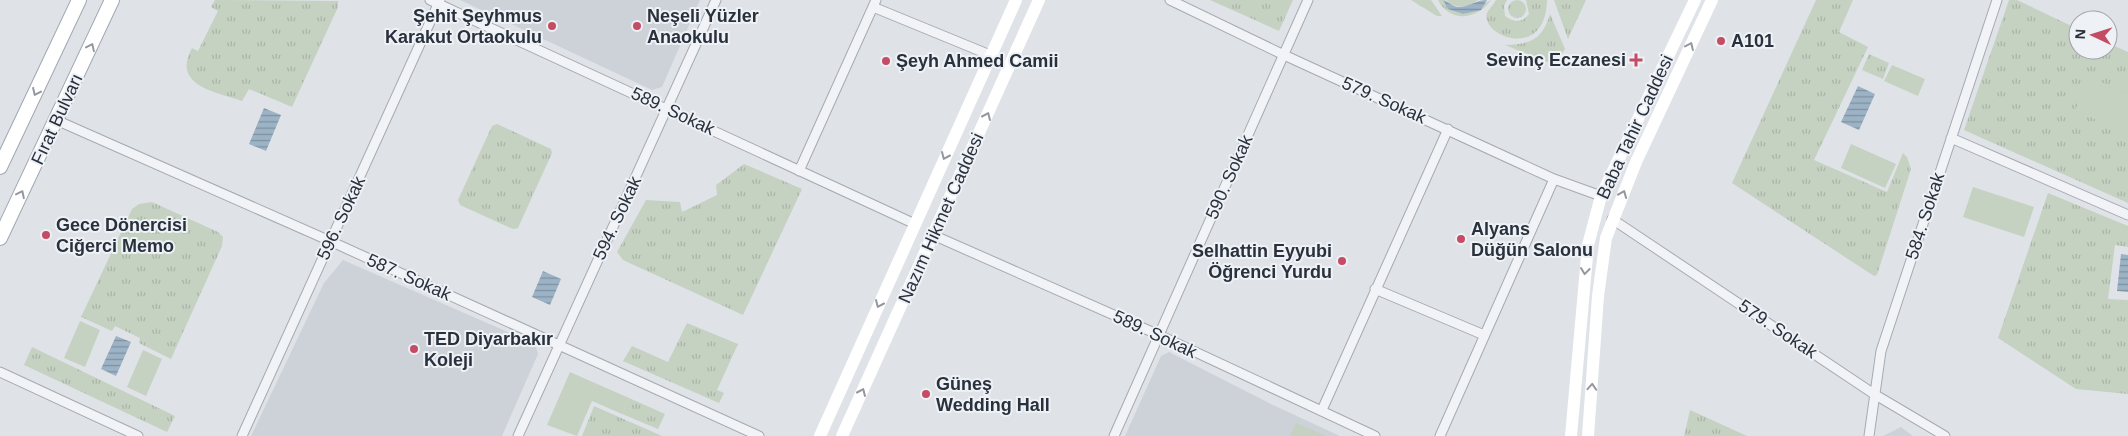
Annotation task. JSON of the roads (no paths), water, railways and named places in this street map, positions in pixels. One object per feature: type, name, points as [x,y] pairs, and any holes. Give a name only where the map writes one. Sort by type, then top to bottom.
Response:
[{"type":"main road","name":"Fırat Bulvarı","points":[[0,167],[79,0]]},
{"type":"main road","name":"Fırat Bulvarı","points":[[0,238],[112,0]]},
{"type":"main road","name":"Nazım Hikmet Caddesi","points":[[820,436],[1016,0]]},
{"type":"main road","name":"Nazım Hikmet Caddesi","points":[[842,436],[1039,0]]},
{"type":"main road","name":"Baba Tahir Caddesi","points":[[1571,436],[1581,305],[1588,245],[1601,196],[1694,0]]},
{"type":"main road","name":"Baba Tahir Caddesi","points":[[1588,436],[1598,296],[1606,238],[1612,218],[1636,162],[1712,0]]},
{"type":"street","name":"594. Sokak","points":[[518,436],[716,0]]},
{"type":"street","name":"579. Sokak","points":[[1170,0],[1284,55],[1448,128],[1554,179],[1601,196]]},
{"type":"street","name":"590. Sokak","points":[[1114,436],[1308,0]]},
{"type":"street","name":"584. Sokak","points":[[1869,436],[1881,351],[1997,0]]},
{"type":"street","name":"589. Sokak","points":[[436,1],[915,224]]},
{"type":"street","name":"596. Sokak","points":[[242,436],[436,1]]},
{"type":"street","points":[[799,171],[875,3],[990,55]]},
{"type":"street","name":"587. Sokak","points":[[56,120],[330,241],[759,436]]},
{"type":"street","points":[[1322,410],[1448,128]]},
{"type":"street","points":[[1951,138],[2128,215]]},
{"type":"street","points":[[1440,436],[1554,179]]},
{"type":"street","name":"579. Sokak","points":[[1612,218],[1874,394],[1945,436]]},
{"type":"street","name":"589. Sokak","points":[[933,235],[1159,335],[1285,396],[1322,410],[1375,436]]},
{"type":"street","points":[[1375,290],[1484,334]]},
{"type":"street","points":[[0,372],[138,436]]},
{"type":"water","points":[[1443,0],[1458,7],[1487,0],[1481,10],[1463,14],[1448,9]]},
{"type":"water","points":[[1858,86],[1875,94],[1859,130],[1841,122]]},
{"type":"water","points":[[264,108],[281,115],[266,151],[249,144]]},
{"type":"water","points":[[2121,254],[2128,255],[2128,292],[2117,291]]},
{"type":"water","points":[[543,271],[561,279],[550,305],[532,297]]},
{"type":"water","points":[[116,336],[131,342],[116,376],[101,369]]},
{"type":"place","name":"Şehit Şeyhmus Karakut Ortaokulu","points":[[552,26]]},
{"type":"place","name":"Neşeli Yüzler Anaokulu","points":[[637,26]]},
{"type":"place","name":"A101","points":[[1721,41]]},
{"type":"place","name":"Sevinç Eczanesi","points":[[1636,60]]},
{"type":"place","name":"Şeyh Ahmed Camii","points":[[886,61]]},
{"type":"place","name":"Gece Dönercisi Ciğerci Memo","points":[[46,235]]},
{"type":"place","name":"Alyans Düğün Salonu","points":[[1461,239]]},
{"type":"place","name":"Selhattin Eyyubi Öğrenci Yurdu","points":[[1342,261]]},
{"type":"place","name":"TED Diyarbakır Koleji","points":[[414,349]]},
{"type":"place","name":"Güneş Wedding Hall","points":[[926,394]]}]
